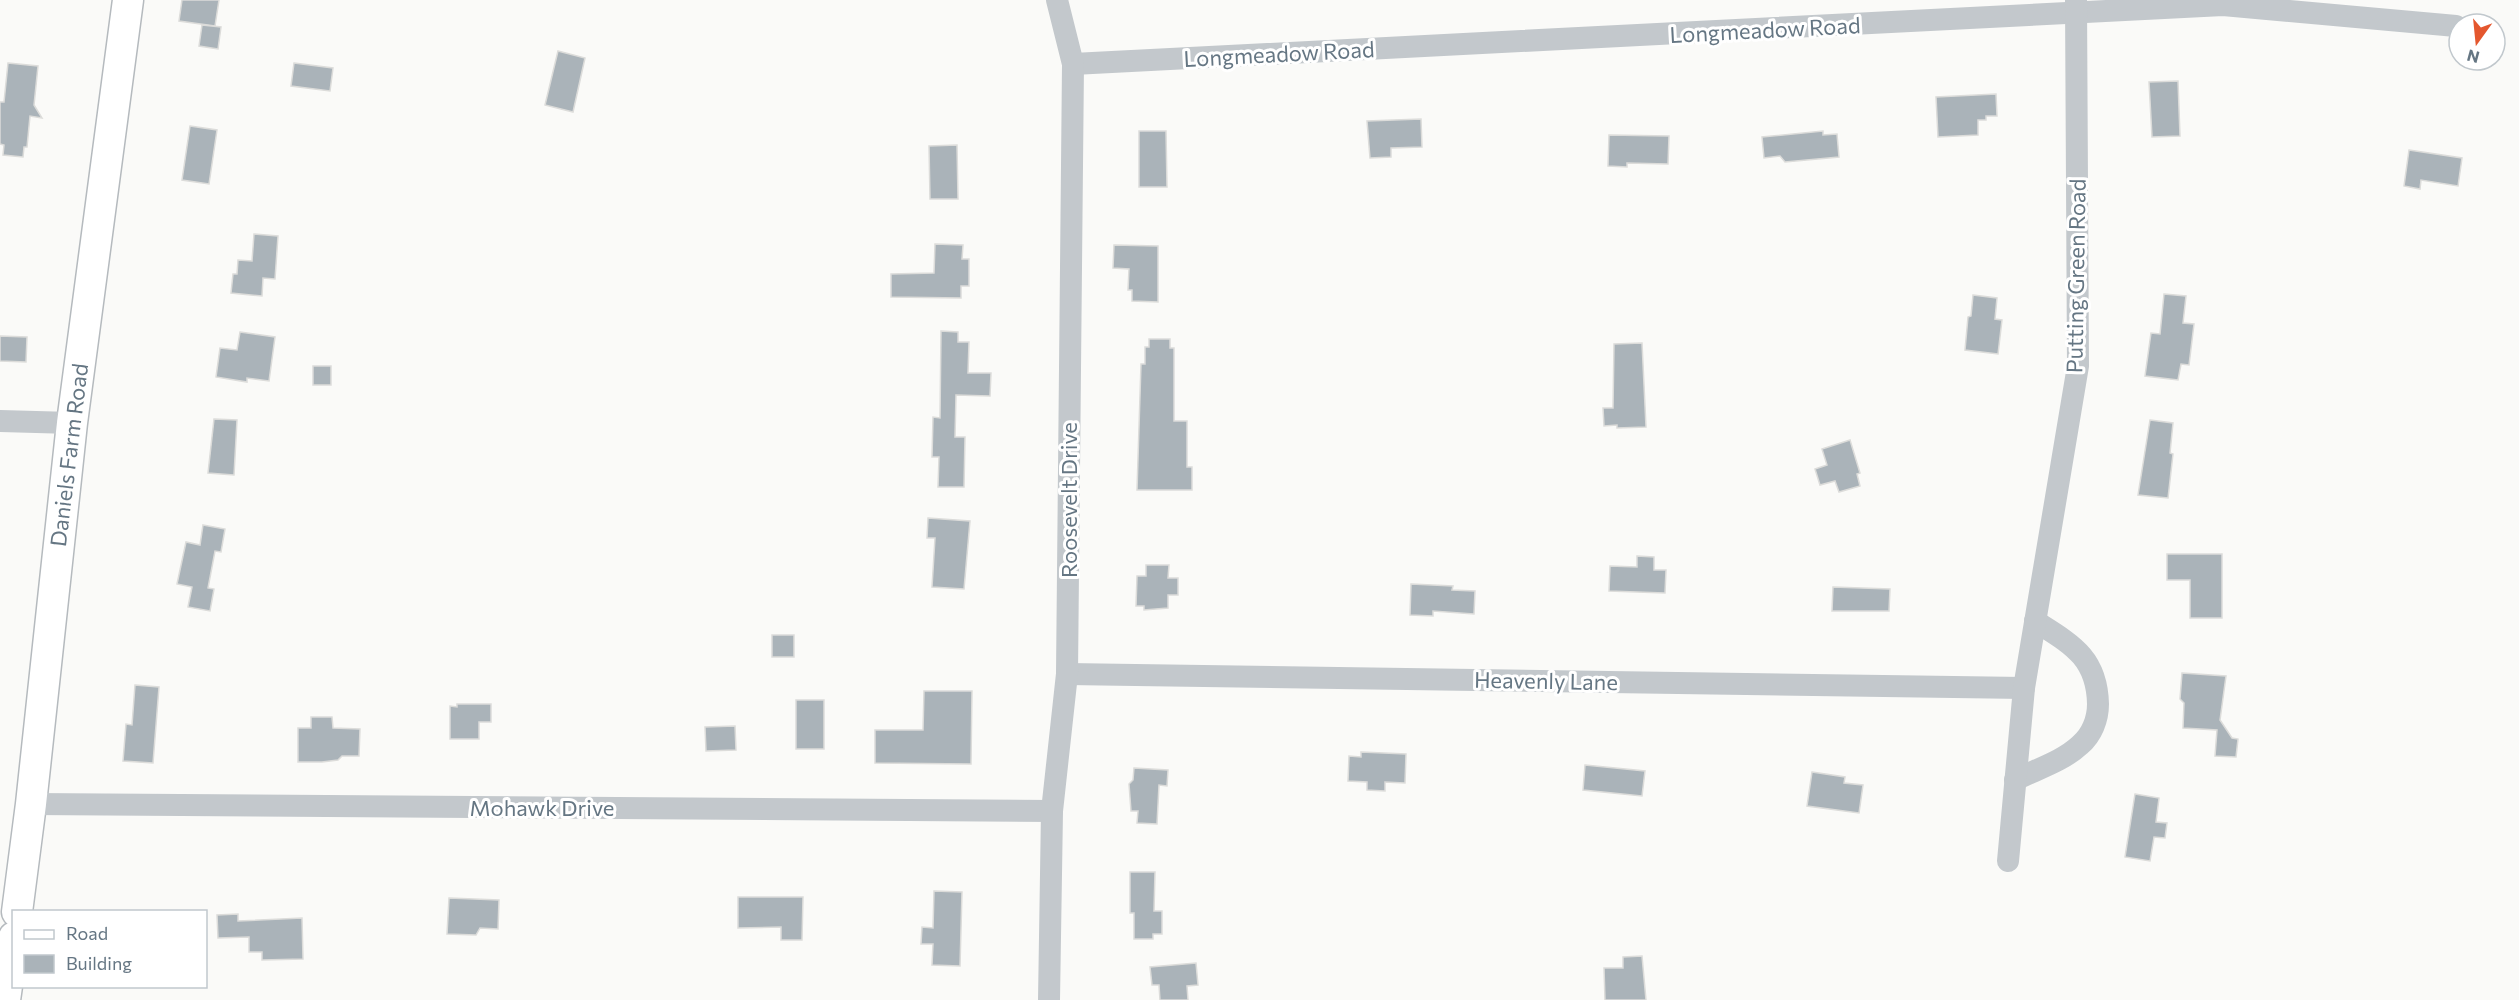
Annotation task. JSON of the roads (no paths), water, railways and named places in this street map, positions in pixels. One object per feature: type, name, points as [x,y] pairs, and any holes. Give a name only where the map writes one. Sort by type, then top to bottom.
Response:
[{"type":"main road","name":"Daniels Farm Road","points":[[17,910],[31,804],[72,423],[128,0]]},
{"type":"main road","points":[[5,1000],[12,951]]},
{"type":"street","name":"Roosevelt Drive","points":[[1048,1000],[1052,812],[1067,674],[1073,64],[1057,0]]},
{"type":"street","name":"Longmeadow Road","points":[[1073,64],[2076,7],[2223,5],[2447,26]]},
{"type":"street","name":"Putting Green Road","points":[[2008,861],[2024,688],[2078,366],[2076,7]]},
{"type":"street","points":[[0,421],[72,423]]},
{"type":"street","points":[[2016,780],[2065,756],[2081,744],[2093,729],[2098,711],[2097,684],[2089,663],[2072,645],[2035,621]]},
{"type":"street","name":"Heavenly Lane","points":[[1067,674],[2024,688]]},
{"type":"street","name":"Mohawk Drive","points":[[31,804],[1052,812]]}]
